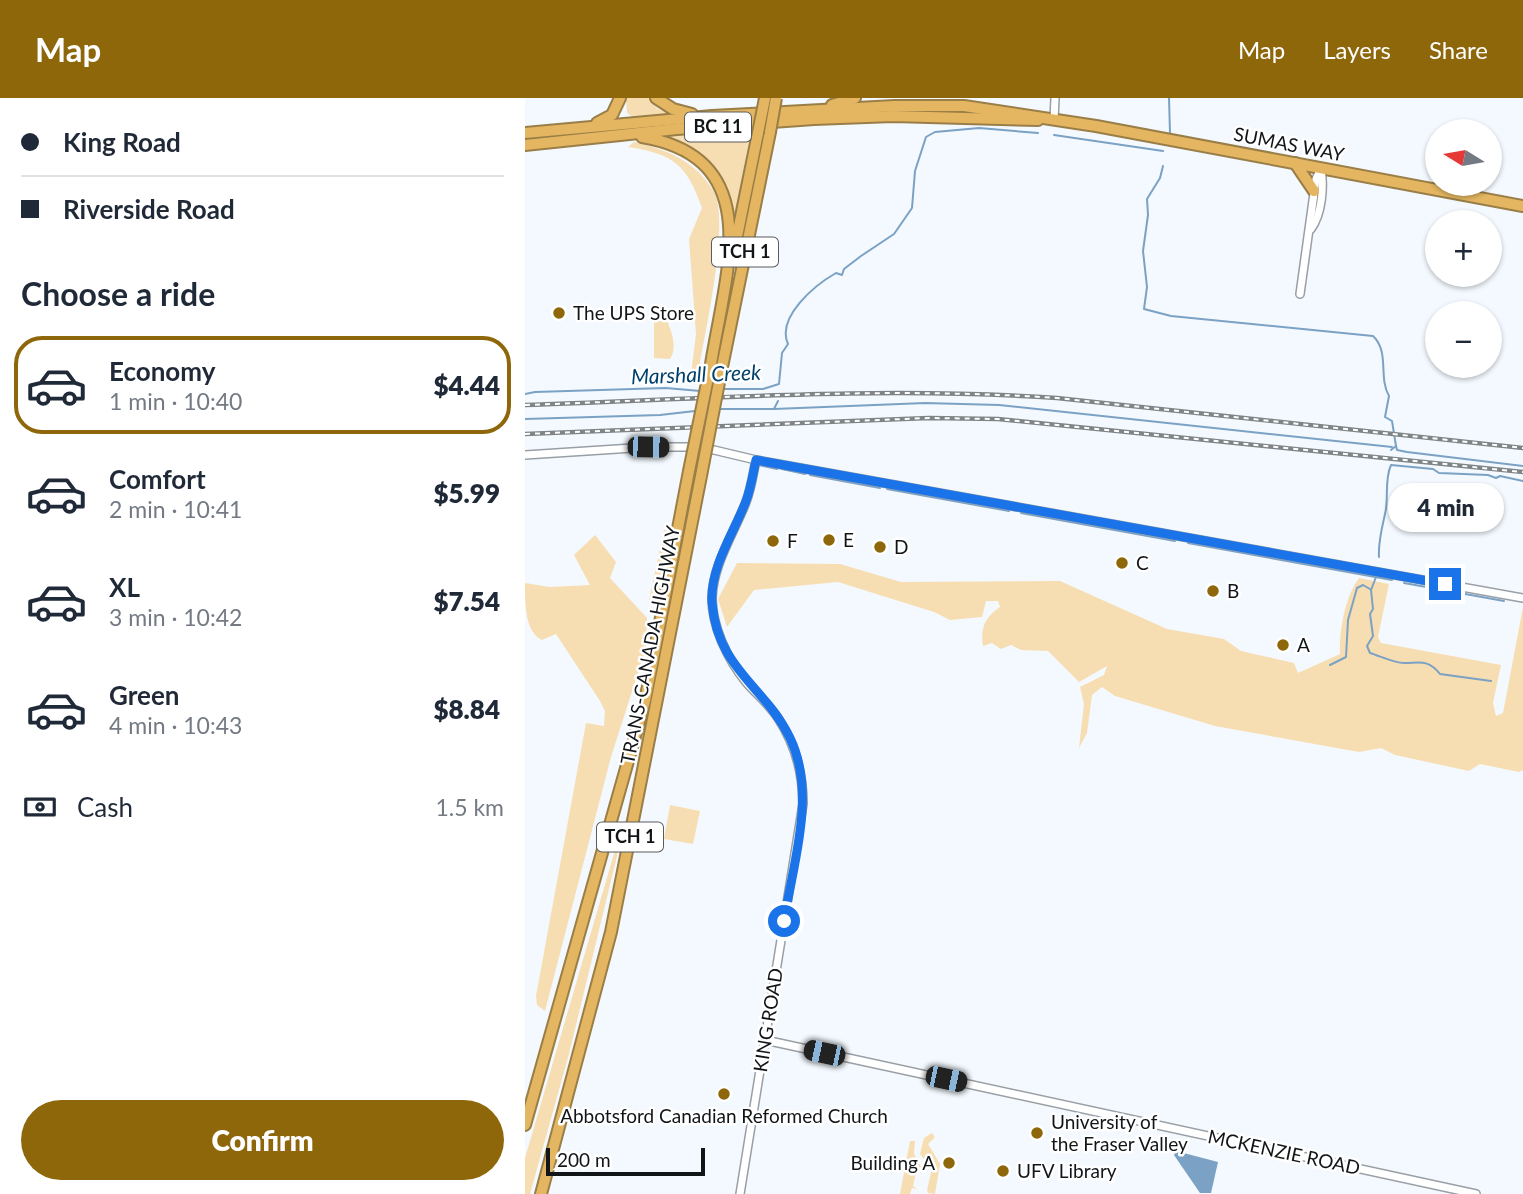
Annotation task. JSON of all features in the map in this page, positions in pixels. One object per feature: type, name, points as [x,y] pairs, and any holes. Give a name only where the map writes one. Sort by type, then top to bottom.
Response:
[{"type":"highway","points":[[621,98],[622,123]]},
{"type":"highway","points":[[585,127],[612,115],[621,98]]},
{"type":"highway","points":[[656,98],[673,109],[712,116]]},
{"type":"highway","name":"TRANS-CANADA HIGHWAY","points":[[764,133],[765,98]]},
{"type":"highway","name":"TRANS-CANADA HIGHWAY","points":[[525,1125],[645,701],[689,471],[714,370],[764,133],[776,98]]},
{"type":"highway","points":[[788,113],[855,98]]},
{"type":"highway","points":[[918,98],[948,106]]},
{"type":"highway","name":"SUMAS WAY","points":[[525,133],[712,116],[903,105],[1027,113],[1051,119]]},
{"type":"highway","name":"SUMAS WAY","points":[[525,145],[814,119],[903,105],[1051,119],[1161,137],[1523,206]]},
{"type":"highway","points":[[628,135],[672,144],[696,157],[713,176],[727,202],[731,223],[714,370]]},
{"type":"highway","points":[[1295,163],[1314,191]]},
{"type":"highway","name":"TRANS-CANADA HIGHWAY","points":[[541,1194],[611,932],[701,476],[714,370]]},
{"type":"street","points":[[1051,119],[1055,98]]},
{"type":"street","points":[[1300,294],[1311,229],[1309,220],[1321,168]]},
{"type":"street","points":[[1311,229],[1317,221],[1323,180],[1321,168]]},
{"type":"street","points":[[525,455],[648,447],[714,450],[756,460],[1523,598]]},
{"type":"street","name":"KING ROAD","points":[[740,1194],[801,813],[801,778],[795,751],[784,727],[729,657],[718,630],[712,600],[718,566],[746,501],[756,460]]},
{"type":"street","name":"MCKENZIE ROAD","points":[[765,1040],[1476,1194]]},
{"type":"shaded area","points":[[626,98],[653,98],[651,103],[658,109],[673,114],[633,117],[627,113]]},
{"type":"shaded area","points":[[751,129],[734,221],[725,189],[712,168],[703,159],[664,135]]},
{"type":"shaded area","points":[[634,142],[657,148],[689,164],[707,181],[714,192],[718,208],[717,257],[696,385],[690,382],[696,334],[689,239],[702,208],[691,181],[677,164],[657,153],[628,147]]},
{"type":"shaded area","points":[[658,305],[673,339],[670,359],[654,358],[654,307]]},
{"type":"shaded area","points":[[664,530],[669,531],[658,595],[649,600]]},
{"type":"shaded area","points":[[595,535],[616,562],[610,578],[647,618],[646,648],[611,757],[545,1011],[537,1005],[536,996],[586,723],[604,726],[605,711],[556,634],[542,640],[532,631],[527,616],[525,583],[550,587],[590,585],[574,555]]},
{"type":"shaded area","points":[[737,563],[840,564],[901,582],[1060,581],[1167,629],[1224,639],[1241,651],[1294,663],[1298,673],[1340,654],[1344,614],[1359,578],[1389,584],[1378,637],[1381,643],[1501,665],[1493,703],[1496,716],[1503,713],[1523,607],[1523,770],[1519,772],[1480,764],[1469,771],[1395,755],[1381,748],[1359,752],[1215,726],[1115,696],[1102,687],[1092,695],[1087,733],[1079,748],[1084,704],[1080,687],[1104,675],[1107,666],[1079,682],[1048,651],[1021,650],[1011,645],[1001,649],[992,643],[983,646],[983,628],[987,619],[1000,607],[998,601],[986,601],[982,617],[950,620],[934,612],[838,582],[754,590],[727,627],[718,599]]},
{"type":"shaded area","points":[[670,805],[700,811],[693,844],[664,839]]},
{"type":"shaded area","points":[[618,840],[617,856],[569,1054],[530,1194],[525,1194],[525,1158]]},
{"type":"shaded area","points":[[932,1133],[935,1137],[928,1144],[940,1164],[935,1194],[928,1193],[927,1190],[933,1164],[926,1162],[920,1154],[924,1138]]},
{"type":"shaded area","points":[[910,1141],[915,1141],[914,1154],[921,1167],[917,1168],[913,1186],[917,1189],[912,1188],[910,1194],[900,1194]]},
{"type":"water","points":[[1176,1151],[1218,1162],[1211,1193],[1200,1193],[1174,1155]]},
{"type":"waterway","name":"Marshall Creek","points":[[1169,98],[1170,133]]},
{"type":"waterway","name":"Marshall Creek","points":[[723,389],[763,389],[779,384],[782,353],[788,344],[787,323],[792,313],[818,285],[836,273],[842,275],[844,269],[894,234],[912,208],[915,171],[926,137],[935,132],[979,128],[1038,133]]},
{"type":"waterway","name":"Marshall Creek","points":[[1054,135],[1163,151]]},
{"type":"waterway","points":[[1163,166],[1160,178],[1147,199],[1148,215],[1143,251],[1147,287],[1144,309],[1171,316],[1373,336],[1383,357],[1384,381],[1389,396],[1385,417],[1392,421],[1396,446],[1391,450]]},
{"type":"waterway","name":"Marshall Creek","points":[[525,394],[666,388],[700,391]]},
{"type":"waterway","points":[[718,409],[774,409],[778,401]]},
{"type":"waterway","points":[[774,409],[925,403],[999,405],[1392,447]]},
{"type":"waterway","points":[[525,419],[660,415],[695,411]]},
{"type":"waterway","points":[[1396,446],[1397,450],[1407,452],[1523,466]]},
{"type":"waterway","points":[[759,465],[777,469]]},
{"type":"waterway","points":[[1379,557],[1391,465],[1433,469],[1439,473],[1488,475],[1496,478],[1500,476],[1523,481]]},
{"type":"waterway","points":[[782,469],[805,474]]},
{"type":"waterway","points":[[810,475],[880,488]]},
{"type":"waterway","points":[[887,489],[1009,511]]},
{"type":"waterway","points":[[1021,513],[1175,541]]},
{"type":"waterway","points":[[1188,543],[1392,580]]},
{"type":"waterway","points":[[1376,577],[1371,590],[1373,636],[1367,646],[1370,653],[1400,663],[1428,664],[1440,674],[1491,681]]},
{"type":"waterway","points":[[1404,583],[1504,601]]},
{"type":"waterway","points":[[1330,665],[1346,657],[1348,620],[1357,588],[1363,585],[1370,589]]},
{"type":"railway","points":[[525,405],[858,393],[991,395],[1057,398],[1523,448]]},
{"type":"railway","points":[[525,434],[929,418],[998,419],[1523,472]]},
{"type":"place","name":"The UPS Store","points":[[559,313]]},
{"type":"place","name":"E","points":[[829,540]]},
{"type":"place","name":"F","points":[[773,541]]},
{"type":"place","name":"D","points":[[880,547]]},
{"type":"place","name":"C","points":[[1122,563]]},
{"type":"place","name":"B","points":[[1213,591]]},
{"type":"place","name":"A","points":[[1283,645]]},
{"type":"place","name":"Abbotsford Canadian Reformed Church","points":[[724,1094]]},
{"type":"place","name":"University of the Fraser Valley","points":[[1037,1133]]},
{"type":"place","name":"Building A","points":[[949,1163]]},
{"type":"place","name":"UFV Library","points":[[1003,1171]]},
{"type":"route","points":[[784,921],[803,804],[799,765],[790,738],[777,716],[746,682],[729,657],[718,630],[712,600],[718,566],[746,501],[756,460],[1445,584]]}]
